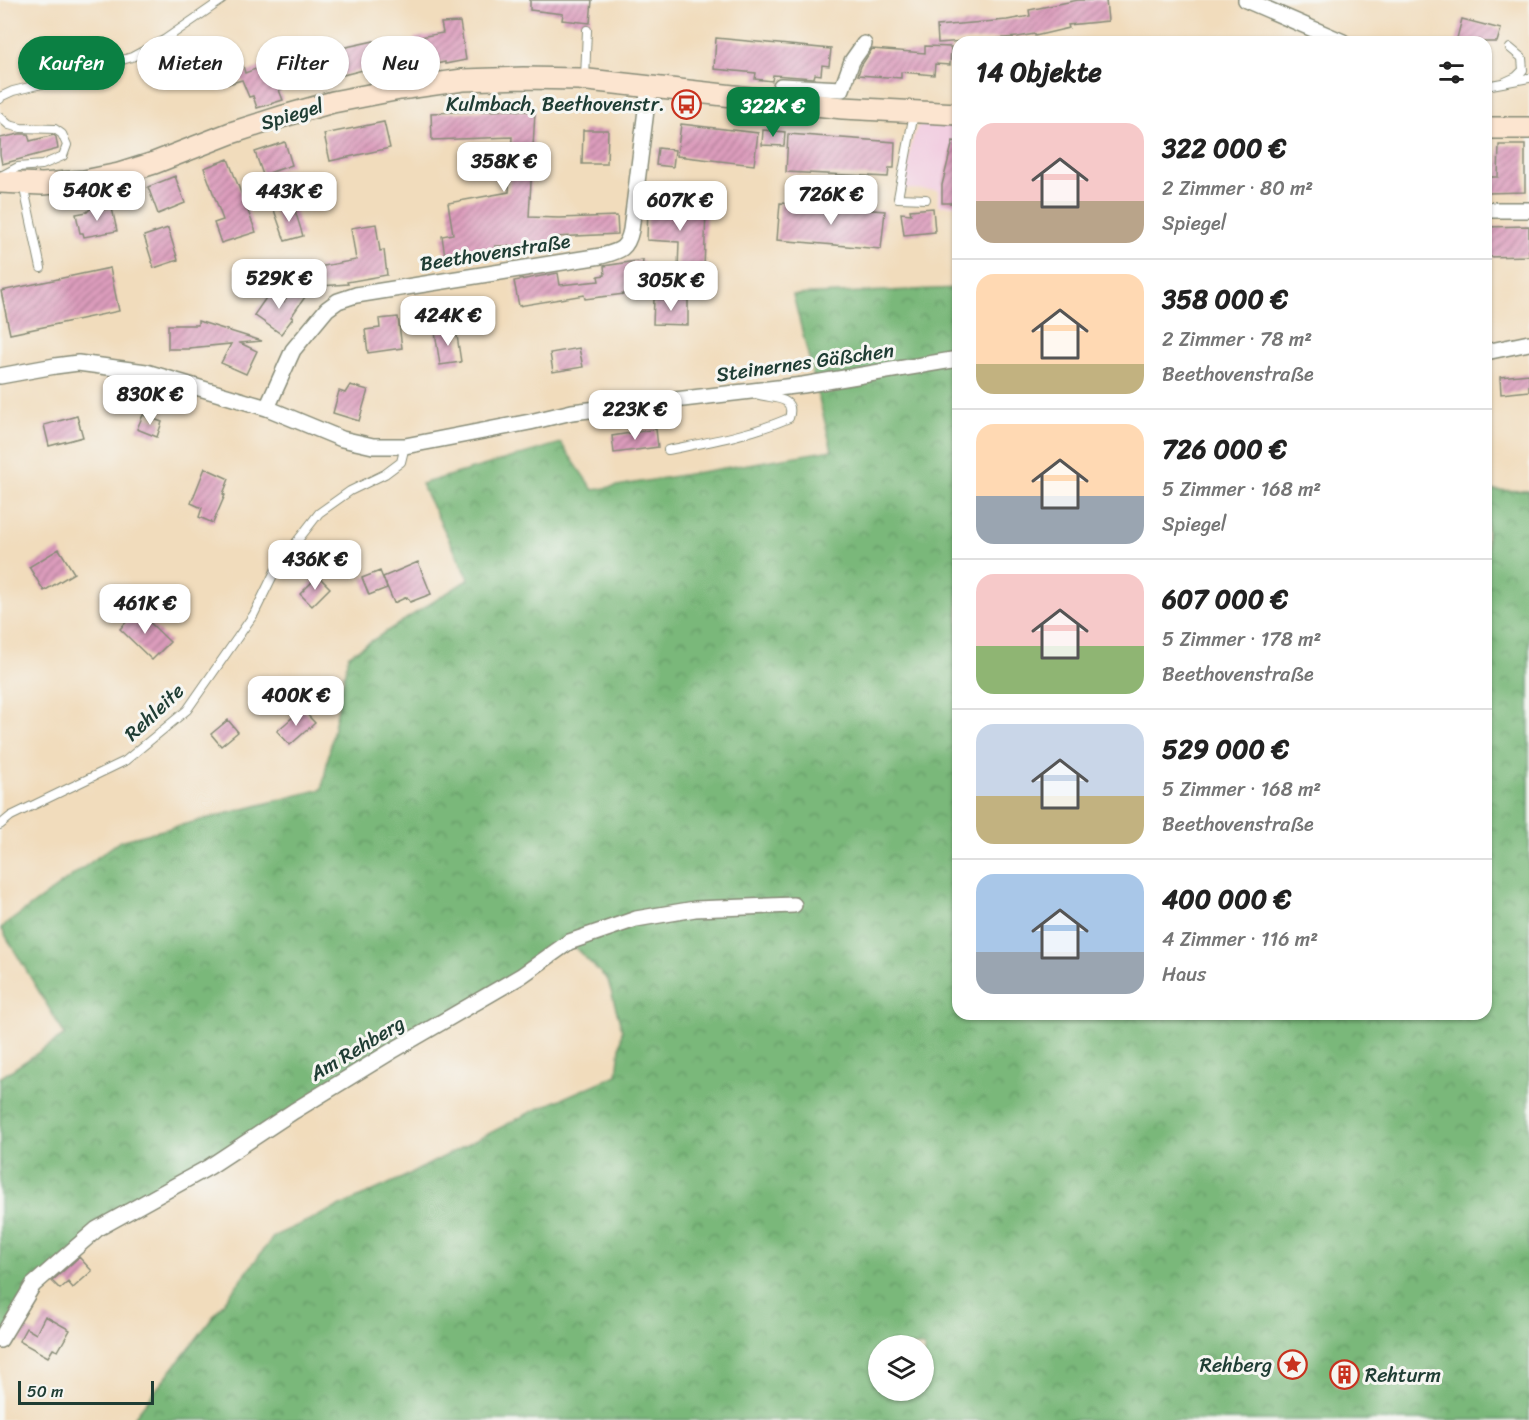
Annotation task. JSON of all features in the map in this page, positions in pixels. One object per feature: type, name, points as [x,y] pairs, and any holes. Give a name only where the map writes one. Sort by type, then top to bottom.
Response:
[{"type":"street","points":[[1246,0],[1329,36]]},
{"type":"street","points":[[775,100],[781,86],[842,88],[852,61],[864,44]]},
{"type":"street","name":"Spiegel","points":[[0,182],[42,184],[84,181],[119,174],[231,133],[333,102],[463,80],[584,79],[843,108],[952,114]]},
{"type":"street","name":"Beethovenstraße","points":[[267,408],[292,350],[327,309],[338,301],[356,295],[601,256],[614,253],[622,248],[629,241],[631,230],[649,86]]},
{"type":"street","points":[[1492,128],[1529,128]]},
{"type":"street","points":[[1492,210],[1529,210]]},
{"type":"street","points":[[1492,351],[1529,343]]},
{"type":"street","name":"Steinernes Gäßchen","points":[[0,376],[78,363],[146,372],[267,408],[342,439],[373,446],[405,446],[572,412],[803,385],[952,360]]},
{"type":"street","name":"Am Rehberg","points":[[0,1340],[33,1285],[97,1229],[209,1167],[392,1051],[521,976],[569,942],[636,919],[695,909],[794,905]]},
{"type":"lane","points":[[0,99],[13,91],[132,57],[165,40],[222,0]]},
{"type":"lane","points":[[584,79],[587,30]]},
{"type":"lane","points":[[1505,82],[1516,77],[1523,70],[1522,58],[1510,48]]},
{"type":"lane","points":[[1492,85],[1529,78]]},
{"type":"lane","points":[[915,111],[898,198],[926,199]]},
{"type":"lane","points":[[0,117],[9,125],[21,128],[55,129],[62,134],[67,145],[63,156],[42,165],[18,167],[0,177]]},
{"type":"lane","points":[[23,183],[41,268]]},
{"type":"lane","points":[[668,450],[760,429],[789,418],[792,410],[785,400],[748,392]]},
{"type":"lane","name":"Rehleite","points":[[0,825],[11,816],[125,761],[187,710],[254,614],[277,567],[319,513],[350,491],[385,474],[401,462],[405,446]]},
{"type":"shaded area","points":[[925,123],[952,124],[952,205],[938,206],[938,190],[904,189],[911,145],[917,127]]},
{"type":"green space","points":[[952,288],[952,1020],[1492,1020],[1492,490],[1529,491],[1529,1420],[132,1420],[274,1236],[404,1177],[533,1111],[617,1075],[622,1030],[608,980],[569,942],[97,1229],[33,1285],[0,1340],[0,1078],[65,1035],[1,928],[120,841],[322,789],[348,656],[469,579],[421,484],[561,443],[593,490],[832,450],[793,295]]},
{"type":"building","points":[[530,0],[592,0],[590,23],[562,20],[563,14],[530,10]]},
{"type":"building","points":[[1078,0],[1106,0],[1108,21],[1068,25],[1069,28],[1035,36],[1035,34],[952,36],[952,42],[938,43],[937,26],[1030,16],[1029,10]]},
{"type":"building","points":[[1462,19],[1501,29],[1497,42],[1492,42],[1492,36],[1458,36]]},
{"type":"building","points":[[460,22],[466,60],[440,63],[440,36],[426,36],[443,33],[441,23]]},
{"type":"building","points":[[716,38],[831,49],[829,66],[822,65],[821,75],[815,74],[814,78],[773,75],[772,81],[755,79],[756,73],[714,69]]},
{"type":"building","points":[[361,44],[361,70],[349,74],[349,46]]},
{"type":"building","points":[[925,46],[951,47],[950,65],[935,64],[934,75],[901,72],[901,78],[858,75],[872,49],[925,53]]},
{"type":"building","points":[[256,69],[256,90],[279,90],[283,100],[257,108],[253,96],[249,97],[244,85],[244,70],[245,73]]},
{"type":"building","points":[[512,110],[535,112],[529,217],[617,216],[618,234],[554,237],[554,246],[495,246],[496,256],[446,263],[442,236],[453,234],[448,203],[509,192],[512,137],[432,140],[431,113]]},
{"type":"building","points":[[384,122],[390,148],[330,161],[324,134]]},
{"type":"building","points":[[681,124],[758,133],[754,165],[677,156]]},
{"type":"building","points":[[583,130],[608,130],[607,164],[582,164]]},
{"type":"building","points":[[763,130],[785,132],[784,146],[762,145]]},
{"type":"building","points":[[28,134],[30,141],[54,135],[58,149],[2,164],[0,138]]},
{"type":"building","points":[[788,134],[895,142],[894,168],[889,168],[888,177],[786,172]]},
{"type":"building","points":[[285,142],[292,165],[263,175],[255,152]]},
{"type":"building","points":[[952,145],[952,203],[942,203],[942,185]]},
{"type":"building","points":[[1499,145],[1525,145],[1525,192],[1492,193],[1492,177],[1498,177]]},
{"type":"building","points":[[658,148],[675,150],[673,167],[656,165]]},
{"type":"building","points":[[228,159],[256,232],[221,243],[214,223],[223,220],[204,168]]},
{"type":"building","points":[[175,176],[185,203],[158,214],[148,187]]},
{"type":"building","points":[[780,203],[885,211],[881,249],[777,240]]},
{"type":"building","points":[[293,204],[303,236],[285,241],[274,210]]},
{"type":"building","points":[[97,205],[105,209],[112,208],[117,231],[84,237],[83,233],[80,233],[76,214],[87,212]]},
{"type":"building","points":[[648,205],[706,208],[704,271],[678,269],[679,242],[647,240]]},
{"type":"building","points":[[933,208],[935,232],[904,235],[901,213],[911,214],[910,210]]},
{"type":"building","points":[[376,224],[380,251],[384,250],[387,275],[347,282],[348,284],[321,286],[318,267],[356,260],[351,228]]},
{"type":"building","points":[[1529,226],[1529,256],[1492,257],[1492,227]]},
{"type":"building","points":[[168,228],[178,260],[154,268],[144,236]]},
{"type":"building","points":[[643,260],[640,292],[585,299],[584,295],[519,306],[514,281],[558,273],[560,285],[599,281],[598,276],[605,275],[604,266]]},
{"type":"building","points":[[110,268],[119,311],[10,334],[1,291]]},
{"type":"building","points":[[292,288],[305,297],[281,334],[254,315],[270,292],[284,302]]},
{"type":"building","points":[[654,299],[688,300],[688,325],[653,324]]},
{"type":"building","points":[[398,317],[402,348],[368,353],[365,330],[380,328],[379,319]]},
{"type":"building","points":[[198,321],[262,341],[240,343],[257,351],[246,374],[221,363],[231,344],[168,349],[168,325],[198,325]]},
{"type":"building","points":[[456,329],[461,362],[440,365],[435,332]]},
{"type":"building","points":[[579,348],[583,367],[553,372],[550,353]]},
{"type":"building","points":[[1529,374],[1529,391],[1501,394],[1500,377]]},
{"type":"building","points":[[350,385],[368,390],[359,421],[333,413],[339,391],[345,393]]},
{"type":"building","points":[[143,415],[162,422],[157,437],[137,429]]},
{"type":"building","points":[[77,416],[83,437],[49,446],[44,425]]},
{"type":"building","points":[[656,429],[658,447],[614,453],[612,436]]},
{"type":"building","points":[[205,468],[229,479],[213,523],[199,517],[202,508],[191,503]]},
{"type":"building","points":[[59,549],[74,573],[44,591],[29,567]]},
{"type":"building","points":[[418,562],[431,594],[410,602],[407,597],[394,603],[383,577]]},
{"type":"building","points":[[380,571],[387,588],[369,595],[362,578]]},
{"type":"building","points":[[318,576],[330,588],[312,606],[300,594]]},
{"type":"building","points":[[137,610],[170,642],[152,660],[120,629]]},
{"type":"building","points":[[302,709],[315,723],[290,745],[277,731]]},
{"type":"building","points":[[228,720],[238,732],[221,746],[211,734]]},
{"type":"building","points":[[79,1257],[92,1271],[73,1288],[68,1282],[60,1289],[52,1281]]},
{"type":"building","points":[[45,1316],[70,1330],[58,1351],[53,1349],[48,1357],[19,1341],[26,1328],[36,1334]]},
{"type":"building","name":"Rehturm","points":[[1344,1364],[1353,1367],[1356,1376],[1353,1385],[1344,1388],[1335,1385],[1332,1376],[1335,1367]]},
{"type":"place","name":"Kulmbach, Beethovenstr.","points":[[686,104]]},
{"type":"place","name":"Rehberg","points":[[1293,1365]]},
{"type":"place","name":"Rehturm","points":[[1344,1375]]}]
